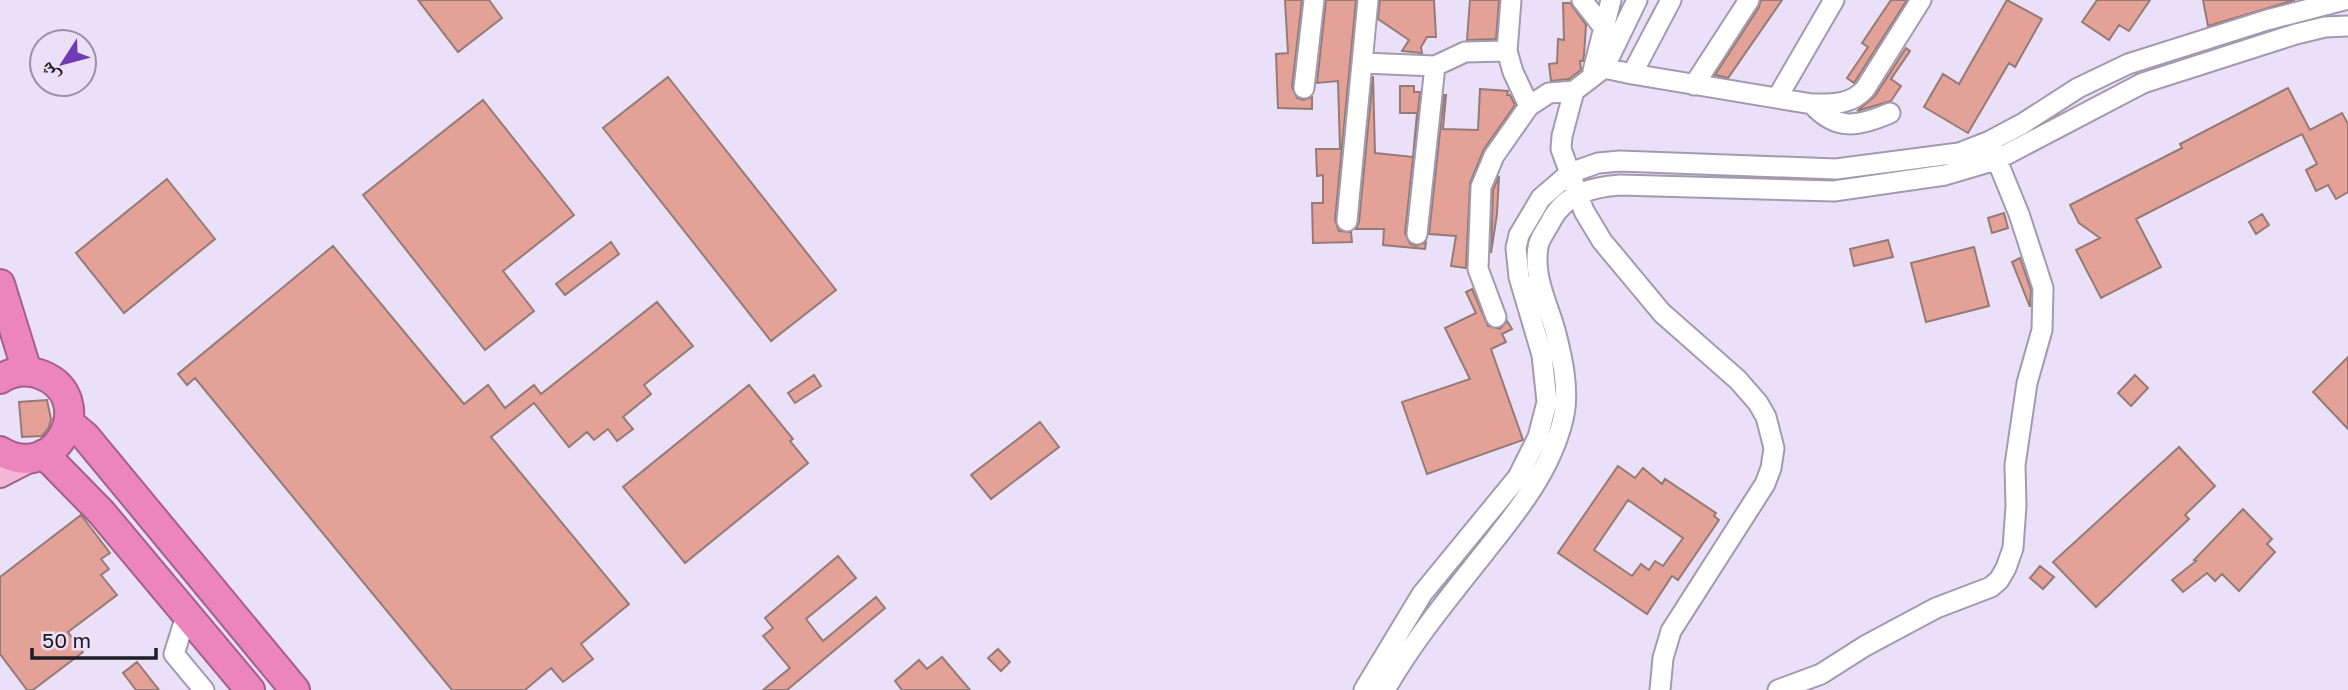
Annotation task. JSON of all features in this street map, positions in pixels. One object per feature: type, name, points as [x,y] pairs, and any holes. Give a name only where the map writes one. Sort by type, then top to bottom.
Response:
[{"type":"highway","points":[[0,284],[27,371]]},
{"type":"highway","points":[[0,379],[8,374],[27,371],[47,377],[62,392],[69,412],[60,441],[38,457],[17,458],[0,451]]},
{"type":"highway","points":[[68,422],[85,436],[295,690]]},
{"type":"highway","points":[[38,457],[101,512],[186,617],[250,690]]},
{"type":"main road","points":[[0,475],[38,457]]},
{"type":"street","points":[[1304,88],[1314,0]]},
{"type":"street","points":[[1347,220],[1368,0]]},
{"type":"street","points":[[1511,0],[1507,51],[1513,72],[1529,106]]},
{"type":"street","points":[[1582,0],[1603,27]]},
{"type":"street","points":[[1598,73],[1603,27],[1611,0]]},
{"type":"street","points":[[1496,317],[1478,269],[1482,187],[1494,156],[1529,106],[1549,93],[1574,91],[1598,73],[1637,0]]},
{"type":"street","points":[[1632,75],[1671,0]]},
{"type":"street","points":[[1694,85],[1749,0]]},
{"type":"street","points":[[1777,98],[1834,0]]},
{"type":"street","points":[[1598,73],[1632,75],[1812,104],[1832,104],[1856,99],[1921,0]]},
{"type":"street","points":[[1364,690],[1422,594],[1518,477],[1538,437],[1547,402],[1542,355],[1519,277],[1516,248],[1519,235],[1541,198],[1570,173],[1598,163],[1620,161],[1836,169],[1958,153],[1990,141],[2078,88],[2128,64],[2267,20],[2344,0]]},
{"type":"street","points":[[1385,690],[1447,601],[1521,507],[1541,475],[1564,418],[1565,379],[1555,330],[1537,276],[1538,244],[1556,213],[1578,193],[1595,187],[1620,185],[1834,191],[1945,175],[1996,160],[2143,83],[2296,34],[2325,27],[2348,26]]},
{"type":"street","points":[[1363,63],[1435,66],[1470,51],[1507,51]]},
{"type":"street","points":[[1417,234],[1435,66]]},
{"type":"street","points":[[1574,91],[1561,149],[1584,211],[1602,240],[1662,313],[1738,380],[1758,403],[1774,448],[1765,484],[1671,631],[1663,658],[1660,690]]},
{"type":"street","points":[[1812,104],[1827,119],[1837,124],[1874,120],[1890,113]]},
{"type":"street","points":[[1778,690],[1821,674],[1865,646],[1936,608],[1991,587],[2000,580],[2006,568],[2013,548],[2015,465],[2027,383],[2042,330],[2042,288],[2019,214],[1990,141]]},
{"type":"street","points":[[186,617],[174,654],[204,690]]},
{"type":"building","points":[[418,0],[489,0],[502,18],[458,52]]},
{"type":"building","points":[[1285,0],[1302,0],[1292,87],[1297,98],[1303,100],[1312,97],[1312,109],[1278,108],[1276,54],[1288,53]]},
{"type":"building","points":[[1326,0],[1356,0],[1335,220],[1339,231],[1351,232],[1352,242],[1313,243],[1312,203],[1323,203],[1323,175],[1317,176],[1316,149],[1340,149],[1338,81],[1317,83]]},
{"type":"building","points":[[1380,0],[1434,0],[1436,37],[1427,37],[1421,47],[1422,53],[1402,51],[1409,40],[1378,19]]},
{"type":"building","points":[[1470,0],[1499,0],[1496,39],[1467,40]]},
{"type":"building","points":[[1761,0],[1782,0],[1728,78],[1715,75],[1759,7]]},
{"type":"building","points":[[1891,0],[1907,0],[1854,83],[1847,78],[1868,47],[1862,43]]},
{"type":"building","points":[[2007,0],[2042,19],[2015,67],[2009,63],[1968,133],[1924,107],[1943,74],[1959,84]]},
{"type":"building","points":[[2097,0],[2150,0],[2129,31],[2119,25],[2109,40],[2082,22]]},
{"type":"building","points":[[2203,0],[2295,0],[2208,26]]},
{"type":"building","points":[[1563,3],[1570,3],[1586,25],[1584,55],[1583,61],[1580,61],[1581,70],[1569,79],[1551,81],[1549,64],[1557,63],[1558,39],[1564,40]]},
{"type":"building","points":[[1906,48],[1910,51],[1891,79],[1901,86],[1891,101],[1857,111],[1875,96]]},
{"type":"building","points":[[1373,76],[1375,153],[1413,157],[1417,113],[1400,113],[1400,86],[1414,86],[1414,92],[1420,92],[1405,233],[1410,244],[1416,246],[1426,242],[1425,249],[1383,245],[1384,229],[1356,229],[1359,222]]},
{"type":"building","points":[[668,77],[836,290],[771,341],[603,128]]},
{"type":"building","points":[[2288,88],[2310,130],[2342,113],[2348,124],[2348,192],[2336,199],[2328,185],[2316,191],[2306,170],[2317,164],[2302,134],[2136,219],[2161,267],[2101,298],[2076,250],[2100,238],[2079,223],[2070,205],[2182,148],[2180,144]]},
{"type":"building","points":[[1480,89],[1508,91],[1507,95],[1510,95],[1515,105],[1484,149],[1470,183],[1466,268],[1451,266],[1456,236],[1429,234],[1444,95],[1443,129],[1478,130]]},
{"type":"building","points":[[483,100],[574,215],[503,271],[534,311],[485,350],[363,195]]},
{"type":"building","points":[[1499,176],[1497,214],[1491,253],[1493,190]]},
{"type":"building","points":[[167,179],[215,239],[124,313],[76,253]]},
{"type":"building","points":[[2004,213],[2008,228],[1992,233],[1988,218]]},
{"type":"building","points":[[2262,214],[2269,225],[2256,234],[2249,222]]},
{"type":"building","points":[[1888,240],[1893,257],[1854,266],[1850,249]]},
{"type":"building","points":[[611,242],[619,254],[565,295],[556,284]]},
{"type":"building","points":[[333,246],[464,404],[488,385],[505,408],[534,385],[541,394],[657,302],[693,346],[644,385],[651,394],[623,417],[633,429],[617,441],[608,429],[594,440],[587,432],[569,447],[534,403],[491,437],[629,604],[581,644],[593,659],[563,682],[551,668],[525,690],[452,690],[195,378],[187,385],[178,374]]},
{"type":"building","points":[[1974,247],[1989,306],[1926,322],[1911,263]]},
{"type":"building","points":[[2020,258],[2031,290],[2030,307],[2012,262]]},
{"type":"building","points":[[1472,289],[1488,326],[1500,329],[1507,321],[1512,329],[1502,334],[1506,342],[1491,349],[1523,440],[1427,474],[1402,402],[1470,379],[1445,328],[1476,313],[1466,292]]},
{"type":"building","points":[[2348,357],[2348,429],[2313,392]]},
{"type":"building","points":[[814,375],[821,386],[795,403],[788,393]]},
{"type":"building","points":[[2135,375],[2148,388],[2131,406],[2118,393]]},
{"type":"building","points":[[749,385],[793,439],[790,441],[808,463],[685,563],[623,487]]},
{"type":"building","points":[[47,400],[51,419],[49,427],[42,436],[22,437],[19,402]]},
{"type":"building","points":[[1040,422],[1059,447],[991,499],[971,475]]},
{"type":"building","points":[[2179,447],[2215,486],[2185,515],[2189,519],[2096,607],[2053,562]]},
{"type":"building","points":[[1618,466],[1635,478],[1643,468],[1662,484],[1665,479],[1716,513],[1714,516],[1719,520],[1678,580],[1672,576],[1647,614],[1558,553]],"holes":[[[1628,500],[1683,538],[1663,566],[1655,561],[1649,570],[1641,564],[1632,576],[1594,550]]]},
{"type":"building","points":[[2243,509],[2272,539],[2267,544],[2275,552],[2239,591],[2222,574],[2215,581],[2207,573],[2183,592],[2172,580],[2196,561],[2194,560]]},
{"type":"building","points":[[81,515],[110,553],[101,559],[109,569],[101,575],[117,595],[68,632],[83,652],[33,690],[27,690],[0,654],[0,577]]},
{"type":"building","points":[[838,556],[856,578],[806,619],[823,641],[876,597],[885,608],[787,690],[763,690],[790,668],[763,636],[773,628],[765,618]]},
{"type":"building","points":[[2040,566],[2054,577],[2043,589],[2030,578]]},
{"type":"building","points":[[998,649],[1010,662],[1001,671],[988,658]]},
{"type":"building","points":[[942,657],[970,690],[902,690],[895,681],[919,660],[927,669]]},
{"type":"building","points":[[137,662],[159,690],[136,690],[123,673]]}]
